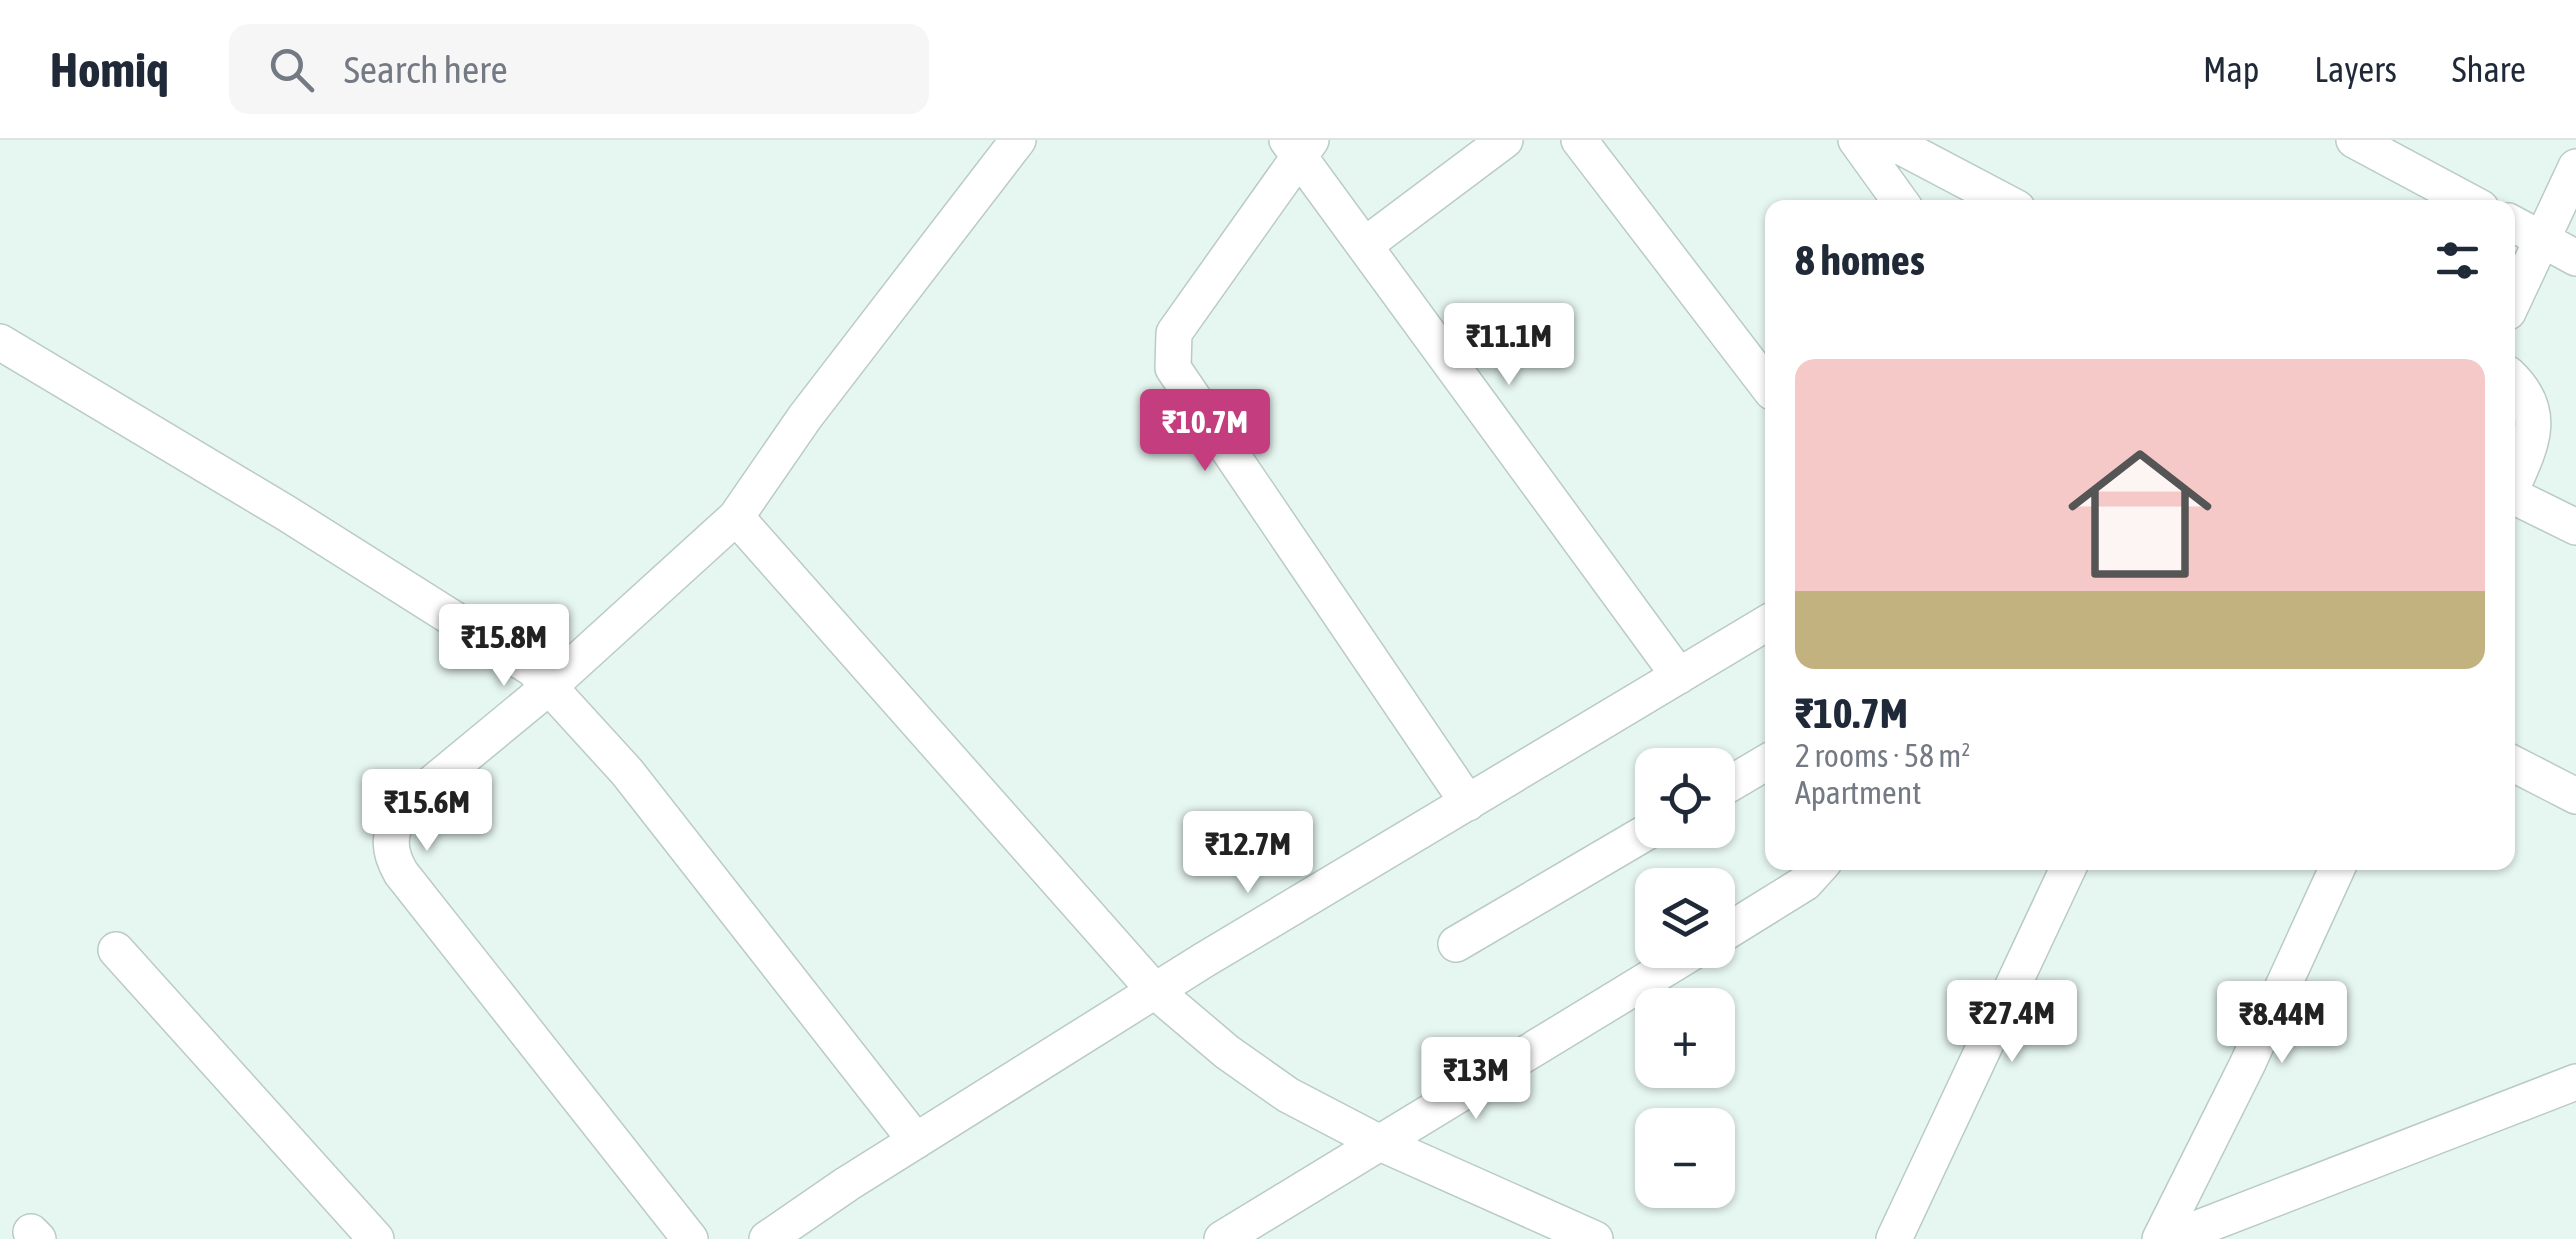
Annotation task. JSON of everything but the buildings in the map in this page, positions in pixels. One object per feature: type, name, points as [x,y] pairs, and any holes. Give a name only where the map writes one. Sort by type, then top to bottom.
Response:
[{"type":"street","points":[[690,1239],[422,901],[390,854],[390,830],[400,809],[550,686],[736,517],[805,417],[1018,140]]},
{"type":"street","points":[[1365,245],[1505,140]]},
{"type":"street","points":[[1580,140],[1765,383]]},
{"type":"street","points":[[1856,140],[1900,200]]},
{"type":"street","points":[[1888,140],[1942,152],[2006,200]]},
{"type":"street","points":[[2354,140],[2466,200]]},
{"type":"street","points":[[1468,803],[1173,368],[1174,333],[1299,145],[1365,245],[1679,676]]},
{"type":"street","points":[[2515,296],[2576,167]]},
{"type":"street","points":[[2515,226],[2576,258]]},
{"type":"street","points":[[0,342],[286,513],[516,658],[550,686],[627,772],[916,1140]]},
{"type":"street","points":[[2515,383],[2530,402],[2534,420],[2532,438],[2515,479]]},
{"type":"street","points":[[2515,499],[2576,527]]},
{"type":"street","points":[[736,517],[1156,991],[1227,1052],[1288,1096],[1595,1239]]},
{"type":"street","points":[[768,1239],[916,1140],[1156,991],[1765,624]]},
{"type":"street","points":[[1735,781],[1765,763]]},
{"type":"street","points":[[2515,765],[2576,796]]},
{"type":"street","points":[[1456,944],[1635,839]]},
{"type":"street","points":[[1735,927],[1805,884],[1817,870]]},
{"type":"street","points":[[1894,1239],[2067,870]]},
{"type":"street","points":[[2160,1239],[2247,1065],[2336,870]]},
{"type":"street","points":[[116,950],[376,1239]]},
{"type":"street","points":[[1222,1239],[1666,968]]},
{"type":"street","points":[[2170,1239],[2576,1082]]}]
